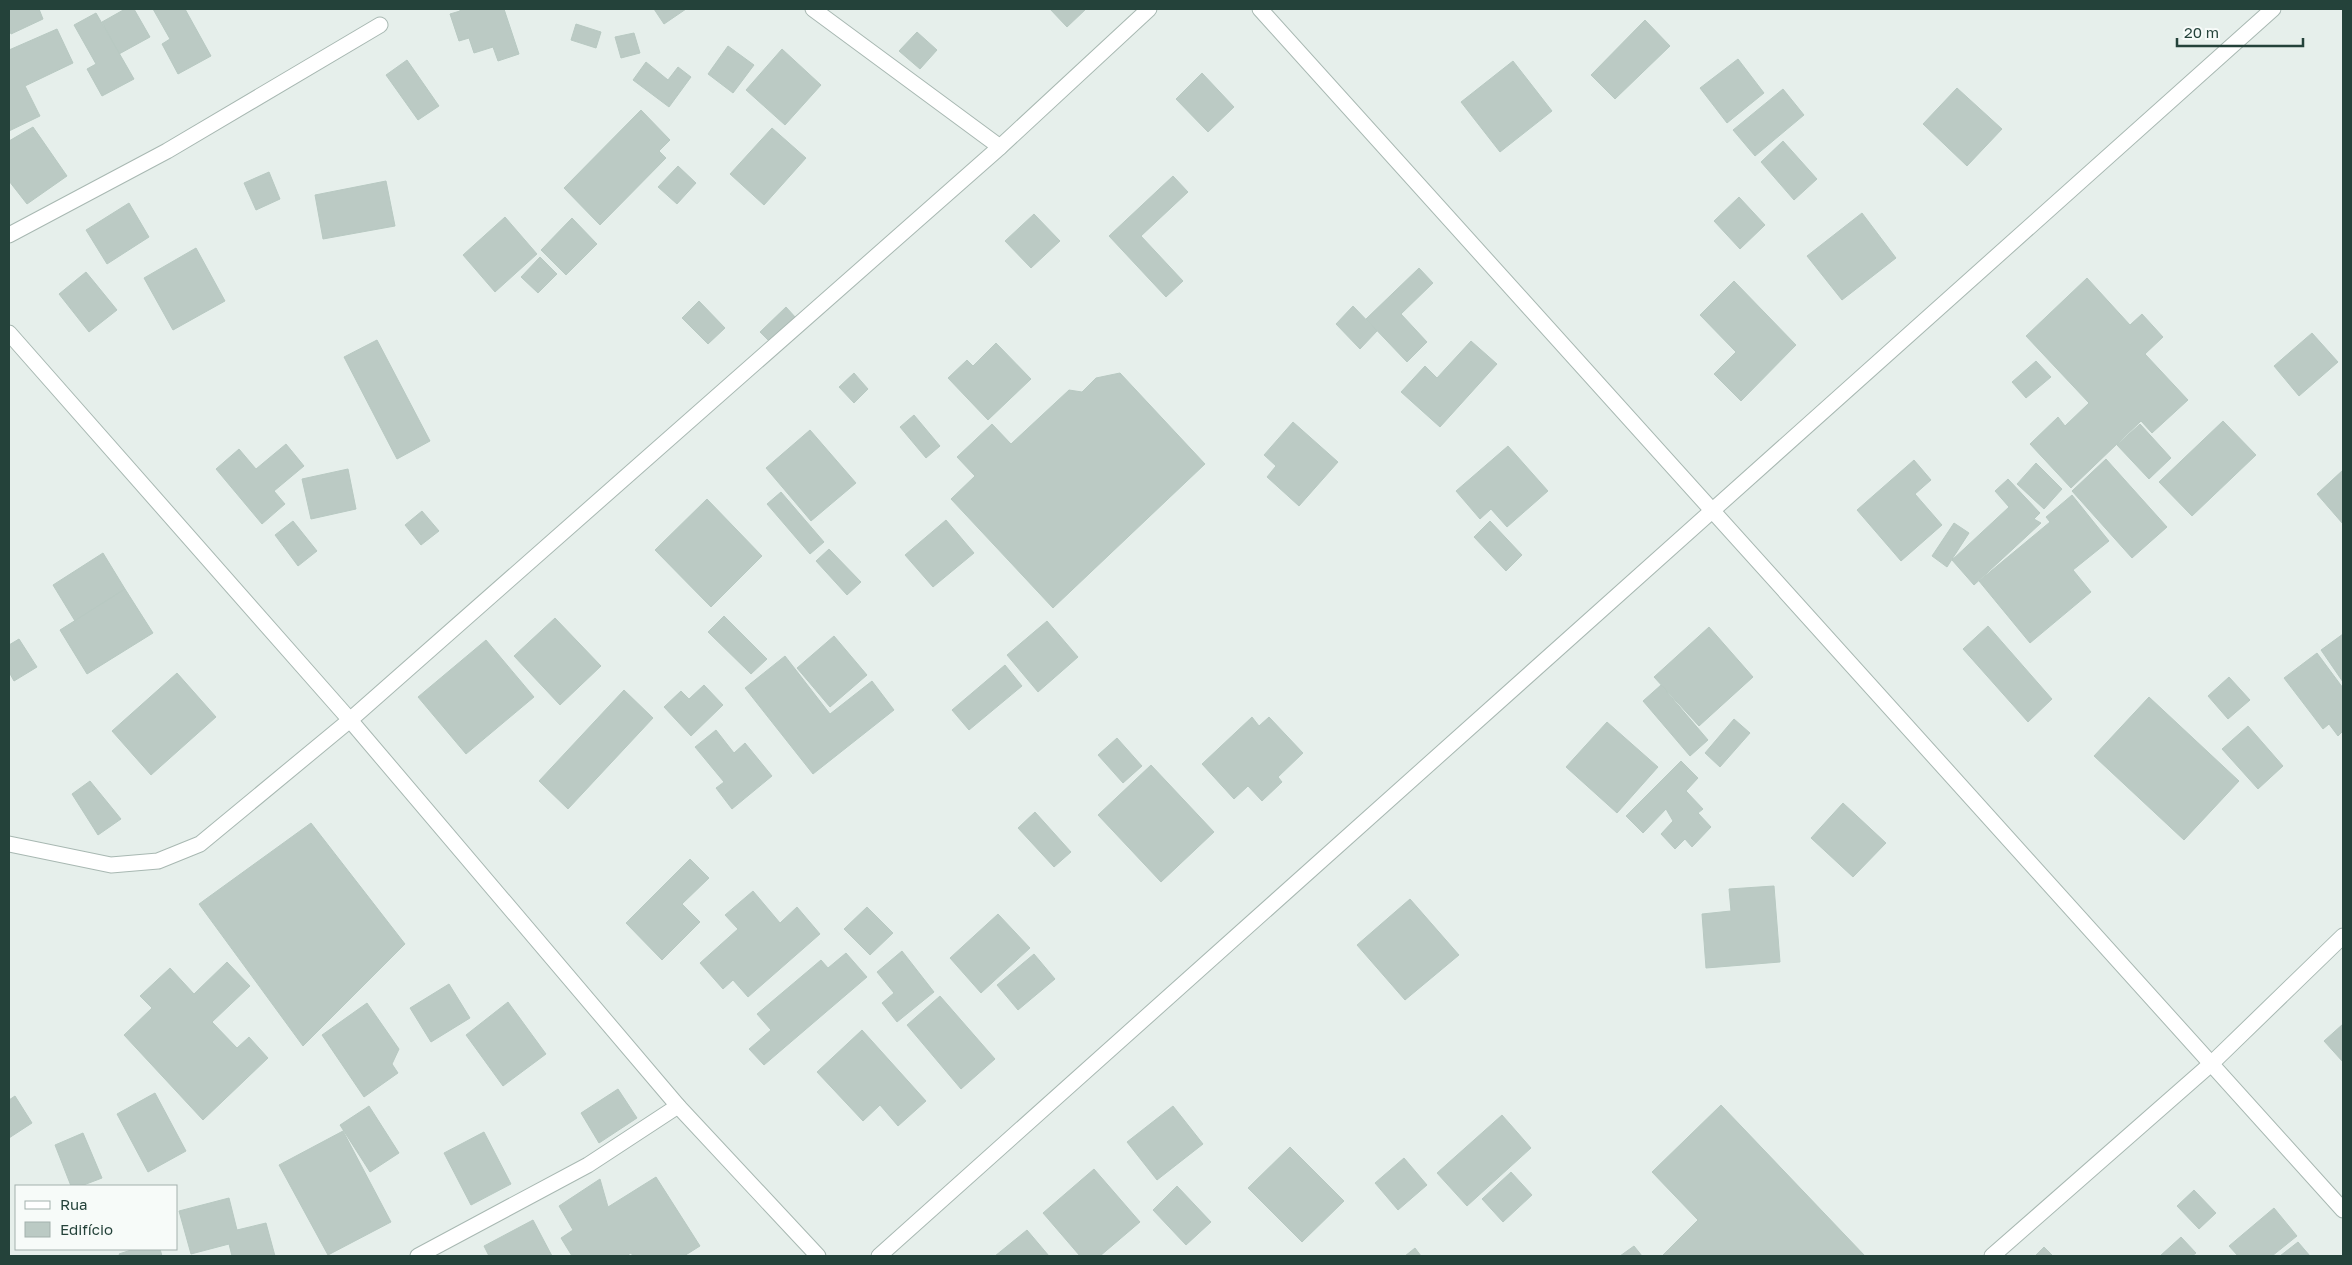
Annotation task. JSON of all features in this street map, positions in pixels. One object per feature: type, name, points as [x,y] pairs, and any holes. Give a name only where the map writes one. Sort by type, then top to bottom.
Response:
[{"type":"street","points":[[813,9],[1000,147]]},
{"type":"street","points":[[9,844],[111,865],[158,861],[200,844],[350,720],[1000,147],[1149,9]]},
{"type":"street","points":[[1260,9],[2343,1210]]},
{"type":"street","points":[[879,1256],[2273,9]]},
{"type":"street","points":[[9,235],[167,151],[380,26]]},
{"type":"street","points":[[9,333],[350,720],[678,1106],[818,1256]]},
{"type":"street","points":[[1992,1256],[2212,1063],[2343,936]]},
{"type":"street","points":[[418,1256],[588,1165],[678,1106]]},
{"type":"building","points":[[9,9],[39,9],[43,19],[11,34],[9,29]]},
{"type":"building","points":[[125,9],[134,9],[150,37],[119,54],[102,22]]},
{"type":"building","points":[[153,9],[185,9],[211,56],[178,74],[162,44],[170,39]]},
{"type":"building","points":[[460,9],[504,9],[519,54],[498,61],[493,47],[474,53],[469,38],[459,41],[450,14],[460,11]]},
{"type":"building","points":[[654,9],[686,9],[664,24]]},
{"type":"building","points":[[1050,9],[1086,9],[1067,27]]},
{"type":"building","points":[[96,13],[134,79],[102,96],[87,69],[96,64],[74,25]]},
{"type":"building","points":[[1645,20],[1670,46],[1615,99],[1591,75]]},
{"type":"building","points":[[576,24],[601,32],[596,48],[571,40]]},
{"type":"building","points":[[57,29],[73,63],[25,86],[40,116],[9,131],[9,50]]},
{"type":"building","points":[[917,32],[937,50],[920,69],[899,51]]},
{"type":"building","points":[[634,33],[640,53],[621,58],[615,37]]},
{"type":"building","points":[[728,46],[754,65],[733,93],[708,74]]},
{"type":"building","points":[[782,49],[821,85],[785,125],[746,90]]},
{"type":"building","points":[[1738,59],[1764,93],[1727,123],[1700,88]]},
{"type":"building","points":[[407,60],[439,106],[418,120],[386,75]]},
{"type":"building","points":[[1513,61],[1552,111],[1500,152],[1461,102]]},
{"type":"building","points":[[646,62],[668,80],[678,67],[691,77],[669,107],[633,80]]},
{"type":"building","points":[[1202,73],[1234,107],[1208,132],[1176,99]]},
{"type":"building","points":[[1957,88],[2002,129],[1967,166],[1923,124]]},
{"type":"building","points":[[1783,89],[1804,115],[1755,156],[1733,130]]},
{"type":"building","points":[[641,110],[670,140],[659,151],[666,158],[600,225],[564,188]]},
{"type":"building","points":[[33,127],[67,176],[27,204],[9,181],[9,141]]},
{"type":"building","points":[[772,128],[806,158],[764,205],[730,174]]},
{"type":"building","points":[[1783,141],[1817,179],[1794,200],[1761,162]]},
{"type":"building","points":[[678,166],[696,183],[677,204],[658,187]]},
{"type":"building","points":[[269,172],[280,199],[256,210],[244,183]]},
{"type":"building","points":[[1173,176],[1188,192],[1141,236],[1183,281],[1166,297],[1109,236]]},
{"type":"building","points":[[386,181],[395,226],[323,239],[315,195]]},
{"type":"building","points":[[1739,197],[1765,225],[1740,249],[1714,221]]},
{"type":"building","points":[[129,203],[149,237],[107,264],[86,230]]},
{"type":"building","points":[[1862,213],[1896,258],[1842,300],[1807,256]]},
{"type":"building","points":[[1034,214],[1060,241],[1031,268],[1005,241]]},
{"type":"building","points":[[505,217],[537,254],[495,292],[463,255]]},
{"type":"building","points":[[572,218],[597,244],[566,275],[541,250]]},
{"type":"building","points":[[196,248],[225,301],[173,330],[144,278]]},
{"type":"building","points":[[540,257],[557,274],[538,293],[521,277]]},
{"type":"building","points":[[1419,268],[1433,283],[1401,314],[1427,342],[1407,362],[1366,319]]},
{"type":"building","points":[[86,272],[117,310],[89,332],[59,294]]},
{"type":"building","points":[[2087,278],[2130,325],[2142,314],[2163,337],[2145,354],[2188,400],[2152,433],[2141,421],[2071,488],[2030,444],[2058,417],[2065,426],[2089,403],[2026,336]]},
{"type":"building","points":[[1734,281],[1796,345],[1741,401],[1714,374],[1736,352],[1700,315]]},
{"type":"building","points":[[699,301],[725,328],[708,344],[682,318]]},
{"type":"building","points":[[1353,306],[1377,331],[1360,349],[1336,324]]},
{"type":"building","points":[[786,307],[796,318],[771,343],[760,332]]},
{"type":"building","points":[[2312,333],[2338,362],[2299,396],[2274,366]]},
{"type":"building","points":[[377,340],[430,441],[397,459],[344,357]]},
{"type":"building","points":[[1471,341],[1497,364],[1440,427],[1401,392],[1425,366],[1437,378]]},
{"type":"building","points":[[996,343],[1031,379],[988,420],[948,378],[967,360],[973,366]]},
{"type":"building","points":[[2036,361],[2051,377],[2026,398],[2012,382]]},
{"type":"building","points":[[854,373],[868,389],[854,403],[839,387]]},
{"type":"building","points":[[1120,373],[1205,464],[1053,608],[951,499],[975,476],[957,457],[992,424],[1011,444],[1069,390],[1082,392],[1096,378]]},
{"type":"building","points":[[914,415],[940,446],[926,458],[900,427]]},
{"type":"building","points":[[2223,421],[2256,455],[2192,516],[2159,482]]},
{"type":"building","points":[[1293,422],[1338,462],[1299,506],[1267,477],[1276,466],[1264,455]]},
{"type":"building","points":[[2140,424],[2171,458],[2149,479],[2117,445]]},
{"type":"building","points":[[810,430],[856,483],[811,521],[766,468]]},
{"type":"building","points":[[286,444],[304,466],[274,491],[285,504],[262,524],[216,469],[239,449],[256,469]]},
{"type":"building","points":[[1508,446],[1548,491],[1507,527],[1491,509],[1480,519],[1456,491]]},
{"type":"building","points":[[2106,459],[2167,527],[2132,558],[2072,491]]},
{"type":"building","points":[[1914,460],[1931,480],[1915,494],[1942,525],[1901,561],[1857,510]]},
{"type":"building","points":[[2036,463],[2062,489],[2044,509],[2017,484]]},
{"type":"building","points":[[348,469],[356,509],[311,519],[302,479]]},
{"type":"building","points":[[2343,470],[2343,524],[2317,494]]},
{"type":"building","points":[[2008,479],[2040,513],[2034,519],[2041,523],[1974,585],[1952,560],[2009,507],[1995,491]]},
{"type":"building","points":[[781,492],[824,542],[810,554],[767,504]]},
{"type":"building","points":[[2072,495],[2109,541],[2073,570],[2091,592],[2030,643],[1979,581],[2050,522],[2046,517]]},
{"type":"building","points":[[707,499],[762,556],[711,607],[655,550]]},
{"type":"building","points":[[422,511],[439,531],[421,545],[405,525]]},
{"type":"building","points":[[946,520],[974,553],[933,587],[905,555]]},
{"type":"building","points":[[293,521],[317,551],[298,566],[275,535]]},
{"type":"building","points":[[1490,521],[1522,555],[1506,571],[1474,537]]},
{"type":"building","points":[[1954,523],[1969,533],[1947,567],[1932,556]]},
{"type":"building","points":[[829,549],[861,582],[847,595],[816,561]]},
{"type":"building","points":[[103,553],[125,589],[75,621],[53,585]]},
{"type":"building","points":[[125,589],[153,633],[87,674],[60,630]]},
{"type":"building","points":[[724,616],[767,659],[751,674],[708,632]]},
{"type":"building","points":[[555,618],[601,666],[560,705],[514,656]]},
{"type":"building","points":[[1047,621],[1078,657],[1038,692],[1007,655]]},
{"type":"building","points":[[1988,626],[2052,699],[2028,722],[1963,649]]},
{"type":"building","points":[[1709,627],[1753,677],[1699,726],[1654,677]]},
{"type":"building","points":[[2343,634],[2343,682],[2321,650]]},
{"type":"building","points":[[834,636],[867,675],[830,707],[797,668]]},
{"type":"building","points":[[19,639],[37,667],[14,681],[9,672],[9,645]]},
{"type":"building","points":[[486,640],[534,697],[466,754],[418,697]]},
{"type":"building","points":[[2317,653],[2343,688],[2343,731],[2338,736],[2329,724],[2323,729],[2284,678]]},
{"type":"building","points":[[785,656],[830,714],[872,681],[894,710],[813,774],[745,688]]},
{"type":"building","points":[[1005,665],[1022,686],[969,730],[952,710]]},
{"type":"building","points":[[177,673],[216,717],[151,775],[112,731]]},
{"type":"building","points":[[2229,677],[2250,700],[2228,719],[2208,696]]},
{"type":"building","points":[[704,685],[723,705],[691,736],[664,707],[681,691],[689,699]]},
{"type":"building","points":[[1661,685],[1708,740],[1690,756],[1643,701]]},
{"type":"building","points":[[624,690],[653,718],[568,809],[539,781]]},
{"type":"building","points":[[2149,697],[2239,781],[2184,840],[2094,756]]},
{"type":"building","points":[[1252,717],[1259,726],[1269,717],[1303,753],[1278,777],[1282,782],[1262,801],[1248,786],[1234,799],[1202,764]]},
{"type":"building","points":[[1734,719],[1750,733],[1720,767],[1705,753]]},
{"type":"building","points":[[1607,722],[1658,767],[1617,813],[1566,767]]},
{"type":"building","points":[[2248,726],[2283,766],[2258,789],[2222,749]]},
{"type":"building","points":[[716,730],[734,753],[745,743],[772,776],[732,809],[716,788],[724,782],[695,747]]},
{"type":"building","points":[[1117,738],[1142,766],[1123,783],[1098,755]]},
{"type":"building","points":[[1681,761],[1698,778],[1686,791],[1703,809],[1698,813],[1711,827],[1692,847],[1685,839],[1675,849],[1661,834],[1673,821],[1666,809],[1643,833],[1626,816]]},
{"type":"building","points":[[1151,765],[1214,832],[1161,882],[1098,815]]},
{"type":"building","points":[[90,781],[121,819],[98,835],[72,794]]},
{"type":"building","points":[[1843,803],[1886,843],[1853,877],[1811,838]]},
{"type":"building","points":[[1035,812],[1071,852],[1054,867],[1018,828]]},
{"type":"building","points":[[311,823],[405,944],[303,1046],[199,904]]},
{"type":"building","points":[[690,859],[709,878],[682,904],[700,922],[662,960],[626,923]]},
{"type":"building","points":[[1774,886],[1780,962],[1706,968],[1702,914],[1731,911],[1729,889]]},
{"type":"building","points":[[753,891],[780,923],[797,907],[820,934],[748,997],[733,980],[723,989],[700,963],[738,929],[725,915]]},
{"type":"building","points":[[1410,899],[1459,955],[1405,1000],[1357,945]]},
{"type":"building","points":[[867,907],[893,933],[870,955],[844,929]]},
{"type":"building","points":[[998,914],[1030,948],[981,993],[950,958]]},
{"type":"building","points":[[902,951],[934,992],[897,1022],[882,1003],[894,993],[877,972]]},
{"type":"building","points":[[846,953],[867,977],[764,1065],[749,1049],[771,1030],[757,1014],[821,960],[828,968]]},
{"type":"building","points":[[1034,954],[1055,979],[1018,1010],[997,985]]},
{"type":"building","points":[[227,962],[250,986],[212,1022],[237,1048],[249,1037],[268,1058],[203,1120],[124,1035],[152,1008],[140,996],[170,968],[194,994]]},
{"type":"building","points":[[449,984],[470,1018],[431,1042],[410,1008]]},
{"type":"building","points":[[940,996],[995,1059],[961,1089],[907,1025]]},
{"type":"building","points":[[508,1002],[546,1054],[503,1086],[466,1035]]},
{"type":"building","points":[[367,1003],[399,1049],[392,1064],[398,1073],[364,1097],[322,1035]]},
{"type":"building","points":[[2343,1024],[2343,1062],[2324,1041]]},
{"type":"building","points":[[862,1030],[926,1101],[898,1126],[880,1105],[863,1121],[817,1072]]},
{"type":"building","points":[[618,1089],[637,1118],[599,1143],[581,1113]]},
{"type":"building","points":[[155,1093],[186,1151],[148,1172],[117,1114]]},
{"type":"building","points":[[15,1096],[32,1123],[9,1138],[9,1100]]},
{"type":"building","points":[[1721,1105],[1865,1256],[1662,1256],[1698,1220],[1652,1172]]},
{"type":"building","points":[[369,1106],[399,1153],[370,1172],[340,1125]]},
{"type":"building","points":[[1173,1106],[1203,1144],[1157,1180],[1127,1142]]},
{"type":"building","points":[[1502,1115],[1531,1148],[1467,1206],[1437,1173]]},
{"type":"building","points":[[343,1131],[391,1222],[328,1255],[279,1165]]},
{"type":"building","points":[[484,1132],[511,1184],[471,1205],[444,1153]]},
{"type":"building","points":[[83,1133],[102,1178],[84,1185],[71,1185],[55,1145]]},
{"type":"building","points":[[1290,1147],[1344,1201],[1302,1242],[1248,1188]]},
{"type":"building","points":[[1404,1158],[1427,1185],[1398,1210],[1375,1183]]},
{"type":"building","points":[[1094,1169],[1140,1222],[1100,1256],[1080,1256],[1043,1213]]},
{"type":"building","points":[[1511,1172],[1532,1195],[1503,1222],[1482,1199]]},
{"type":"building","points":[[656,1177],[700,1246],[684,1256],[633,1256],[631,1253],[626,1256],[572,1256],[561,1238],[573,1230],[559,1206],[600,1179],[608,1207]]},
{"type":"building","points":[[1177,1186],[1211,1222],[1186,1245],[1153,1210]]},
{"type":"building","points":[[2194,1190],[2216,1213],[2199,1229],[2177,1206]]},
{"type":"building","points":[[229,1198],[237,1230],[266,1223],[275,1256],[232,1256],[229,1244],[191,1254],[179,1211]]},
{"type":"building","points":[[2274,1208],[2297,1236],[2272,1256],[2238,1256],[2229,1246]]},
{"type":"building","points":[[533,1220],[552,1256],[489,1256],[484,1246]]},
{"type":"building","points":[[1027,1230],[1049,1256],[995,1256]]},
{"type":"building","points":[[2181,1237],[2196,1253],[2192,1256],[2160,1256]]},
{"type":"building","points":[[2298,1242],[2310,1256],[2280,1256]]},
{"type":"building","points":[[1634,1246],[1642,1256],[1620,1256]]},
{"type":"building","points":[[2044,1247],[2053,1256],[2035,1256]]},
{"type":"building","points":[[1415,1248],[1421,1256],[1405,1256]]},
{"type":"building","points":[[131,1250],[160,1250],[162,1256],[120,1256],[119,1254]]}]
